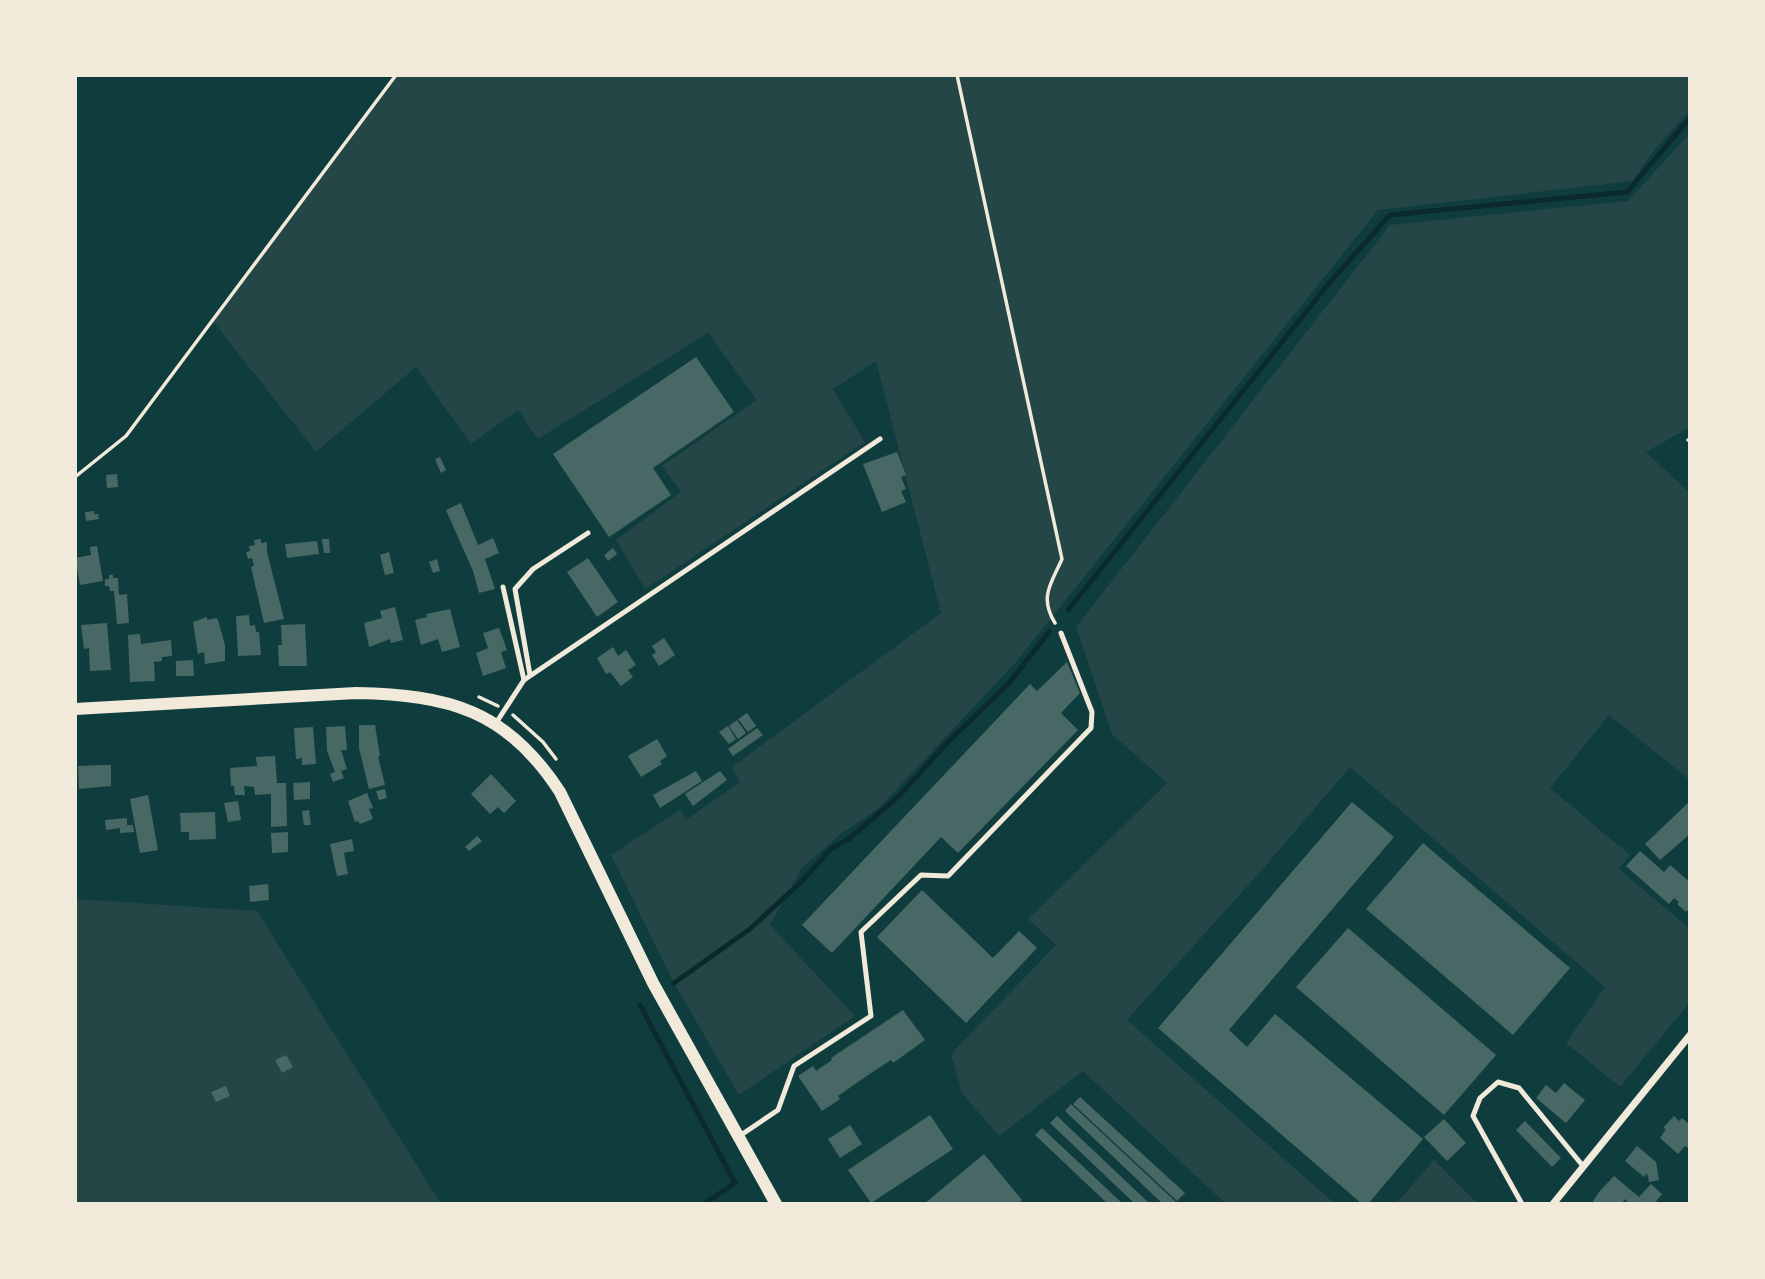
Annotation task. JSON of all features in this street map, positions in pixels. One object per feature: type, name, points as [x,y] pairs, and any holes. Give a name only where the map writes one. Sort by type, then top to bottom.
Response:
[{"type":"street","points":[[75,709],[356,692],[430,698],[458,706],[496,723],[526,748],[560,792],[653,983],[776,1204]]},
{"type":"street","points":[[1553,1204],[1690,1035]]},
{"type":"lane","points":[[496,723],[530,675],[880,439]]},
{"type":"lane","points":[[530,675],[515,589],[533,569],[588,533]]},
{"type":"lane","points":[[503,587],[524,680]]},
{"type":"lane","points":[[738,1137],[778,1110],[794,1066],[871,1016],[862,933],[921,875],[948,876],[1091,728],[1092,712],[1061,633]]},
{"type":"lane","points":[[1522,1204],[1473,1116],[1480,1098],[1498,1082],[1519,1088],[1584,1166]]},
{"type":"path","points":[[75,477],[126,436],[396,75]]},
{"type":"path","points":[[957,75],[1062,559],[1046,596],[1048,612],[1061,633]]},
{"type":"path","points":[[478,697],[505,710],[543,742],[560,766]]},
{"type":"shaded area","points":[[396,75],[1690,75],[1690,110],[1650,155],[1633,181],[1378,210],[1016,662],[879,808],[842,833],[802,868],[770,925],[855,1016],[739,1095],[674,983],[611,855],[680,810],[686,820],[740,782],[732,767],[941,613],[876,361],[833,389],[865,442],[645,589],[616,540],[681,492],[662,466],[757,400],[708,333],[538,439],[518,410],[471,444],[416,367],[316,452],[212,320]]},
{"type":"shaded area","points":[[1690,133],[1690,427],[1646,452],[1690,493],[1690,780],[1609,715],[1550,788],[1630,855],[1619,869],[1690,929],[1690,1002],[1620,1087],[1566,1043],[1605,987],[1350,767],[1127,1020],[1335,1204],[1226,1204],[1083,1071],[999,1136],[962,1093],[951,1054],[1056,945],[1028,919],[1167,783],[1112,734],[1076,627],[1390,225],[1628,201]]},
{"type":"shaded area","points":[[75,899],[257,911],[441,1204],[75,1204]]},
{"type":"shaded area","points":[[1434,1160],[1478,1204],[1396,1204]]},
{"type":"building","points":[[696,357],[734,412],[653,468],[671,495],[609,537],[553,454]]},
{"type":"building","points":[[897,452],[906,475],[901,477],[906,489],[901,491],[906,502],[882,512],[863,464]]},
{"type":"building","points":[[440,457],[446,470],[441,473],[435,459]]},
{"type":"building","points":[[117,474],[118,487],[107,488],[106,475]]},
{"type":"building","points":[[461,503],[478,545],[493,538],[499,553],[485,559],[495,589],[479,593],[473,571],[446,510]]},
{"type":"building","points":[[94,511],[99,519],[86,521],[85,512]]},
{"type":"building","points":[[261,539],[261,543],[267,542],[267,552],[284,619],[264,623],[251,567],[254,566],[252,558],[248,559],[246,552],[250,551],[249,546],[255,545],[254,540]]},
{"type":"building","points":[[322,539],[329,539],[330,553],[324,553]]},
{"type":"building","points":[[317,541],[319,554],[287,558],[285,544]]},
{"type":"building","points":[[97,546],[103,581],[80,585],[75,558],[91,555],[90,547]]},
{"type":"building","points":[[613,548],[617,554],[608,561],[604,555]]},
{"type":"building","points":[[389,552],[394,573],[385,575],[380,555]]},
{"type":"building","points":[[588,558],[618,602],[597,617],[567,572]]},
{"type":"building","points":[[437,559],[440,571],[433,573],[429,562]]},
{"type":"building","points":[[109,575],[118,578],[119,595],[127,594],[129,623],[117,624],[114,591],[105,586],[105,579],[109,579]]},
{"type":"building","points":[[395,607],[403,640],[391,643],[390,639],[369,647],[364,623],[382,618],[380,611]]},
{"type":"building","points":[[450,609],[460,647],[442,652],[438,639],[421,645],[415,620],[427,617],[426,614]]},
{"type":"building","points":[[249,615],[250,626],[255,625],[256,632],[259,632],[261,655],[238,656],[236,616]]},
{"type":"building","points":[[207,617],[207,620],[218,620],[225,645],[225,661],[205,664],[204,652],[198,654],[193,622]]},
{"type":"building","points":[[107,623],[111,670],[90,671],[89,648],[84,649],[81,625]]},
{"type":"building","points":[[305,624],[307,666],[279,666],[281,625]]},
{"type":"building","points":[[499,628],[507,650],[501,652],[506,668],[483,676],[476,653],[488,648],[483,633]]},
{"type":"building","points":[[140,634],[141,644],[171,640],[172,656],[162,657],[162,661],[154,662],[155,681],[130,682],[128,635]]},
{"type":"building","points":[[664,638],[675,655],[659,666],[652,655],[656,652],[652,646]]},
{"type":"building","points":[[613,647],[618,656],[626,650],[636,665],[628,670],[633,677],[621,686],[610,672],[606,674],[597,658]]},
{"type":"building","points":[[193,660],[194,676],[176,676],[176,661]]},
{"type":"building","points":[[1067,662],[1080,693],[1061,713],[1078,730],[958,853],[941,837],[832,953],[802,925],[1030,684],[1037,691]]},
{"type":"building","points":[[747,713],[756,726],[748,732],[738,719]]},
{"type":"building","points":[[737,720],[746,733],[738,739],[729,726]]},
{"type":"building","points":[[359,725],[375,725],[378,757],[385,785],[369,789],[359,748]]},
{"type":"building","points":[[345,726],[347,750],[341,750],[347,769],[341,771],[344,778],[333,782],[330,774],[335,772],[327,751],[326,727]]},
{"type":"building","points":[[728,726],[736,739],[729,744],[719,732]]},
{"type":"building","points":[[313,727],[316,764],[302,765],[302,758],[296,759],[294,728]]},
{"type":"building","points":[[757,728],[763,735],[733,756],[728,749]]},
{"type":"building","points":[[657,739],[667,756],[660,761],[662,764],[641,777],[628,756]]},
{"type":"building","points":[[275,756],[277,783],[286,783],[287,826],[271,827],[271,794],[255,795],[254,787],[244,786],[245,795],[235,795],[234,786],[231,786],[230,768],[257,766],[256,757]]},
{"type":"building","points":[[111,765],[111,786],[79,789],[78,766]]},
{"type":"building","points":[[696,771],[702,781],[660,808],[653,795]]},
{"type":"building","points":[[720,771],[727,780],[693,806],[685,794]]},
{"type":"building","points":[[491,774],[516,801],[504,813],[498,807],[490,814],[471,794]]},
{"type":"building","points":[[310,782],[310,799],[294,800],[293,783]]},
{"type":"building","points":[[385,789],[387,798],[379,800],[376,791]]},
{"type":"building","points":[[367,793],[373,808],[369,809],[373,819],[360,824],[355,822],[348,801]]},
{"type":"building","points":[[148,795],[158,850],[140,853],[130,799]]},
{"type":"building","points":[[238,801],[241,820],[228,822],[224,803]]},
{"type":"building","points":[[1352,802],[1394,837],[1229,1030],[1247,1047],[1275,1014],[1423,1139],[1368,1204],[1362,1204],[1158,1028]]},
{"type":"building","points":[[1688,803],[1690,834],[1660,860],[1645,844]]},
{"type":"building","points":[[309,810],[311,825],[304,825],[302,811]]},
{"type":"building","points":[[215,812],[216,839],[189,840],[189,832],[181,832],[180,813]]},
{"type":"building","points":[[127,818],[127,825],[133,825],[134,832],[120,833],[120,828],[106,830],[105,820]]},
{"type":"building","points":[[288,832],[288,852],[272,853],[271,833]]},
{"type":"building","points":[[477,836],[482,841],[469,851],[465,847]]},
{"type":"building","points":[[352,839],[354,851],[344,853],[348,874],[337,876],[330,844]]},
{"type":"building","points":[[1423,843],[1570,968],[1513,1035],[1366,909]]},
{"type":"building","points":[[1640,851],[1664,872],[1670,865],[1690,882],[1690,908],[1686,912],[1674,898],[1669,904],[1626,866]]},
{"type":"building","points":[[268,884],[269,900],[250,902],[249,886]]},
{"type":"building","points":[[922,890],[993,958],[1019,931],[1037,948],[966,1023],[877,937]]},
{"type":"building","points":[[1348,928],[1496,1055],[1444,1115],[1296,987]]},
{"type":"building","points":[[903,1010],[925,1040],[893,1063],[891,1060],[868,1075],[822,1111],[798,1076],[813,1066],[816,1071]]},
{"type":"building","points":[[286,1055],[293,1067],[282,1073],[275,1060]]},
{"type":"building","points":[[1564,1083],[1585,1100],[1566,1123],[1536,1098],[1546,1085],[1556,1093]]},
{"type":"building","points":[[226,1086],[230,1096],[216,1102],[211,1092]]},
{"type":"building","points":[[1080,1097],[1185,1193],[1177,1201],[1073,1104]]},
{"type":"building","points":[[1071,1104],[1178,1204],[1163,1204],[1065,1111]]},
{"type":"building","points":[[930,1115],[953,1149],[871,1203],[848,1170]]},
{"type":"building","points":[[1057,1116],[1150,1204],[1135,1204],[1050,1123]]},
{"type":"building","points":[[1674,1116],[1679,1121],[1682,1118],[1690,1125],[1690,1149],[1685,1146],[1678,1154],[1660,1138],[1666,1129],[1663,1128]]},
{"type":"building","points":[[1444,1119],[1466,1143],[1447,1161],[1424,1137]]},
{"type":"building","points":[[1525,1121],[1561,1158],[1552,1167],[1516,1130]]},
{"type":"building","points":[[850,1125],[862,1144],[840,1158],[828,1139]]},
{"type":"building","points":[[1042,1128],[1123,1204],[1108,1204],[1035,1135]]},
{"type":"building","points":[[1637,1146],[1656,1162],[1659,1180],[1649,1182],[1647,1173],[1644,1177],[1625,1161]]},
{"type":"building","points":[[984,1154],[1022,1200],[1018,1204],[924,1204]]},
{"type":"building","points":[[1614,1176],[1639,1197],[1651,1184],[1662,1194],[1654,1204],[1629,1204],[1625,1199],[1621,1204],[1596,1204],[1593,1201]]},
{"type":"waterway","points":[[1068,610],[1329,283],[1390,215],[1627,192],[1690,118]]},
{"type":"waterway","points":[[674,983],[750,929],[800,883],[831,849],[850,838],[899,796],[944,746],[1009,683],[1049,632]]},
{"type":"waterway","points":[[640,1005],[735,1183],[704,1204]]}]
